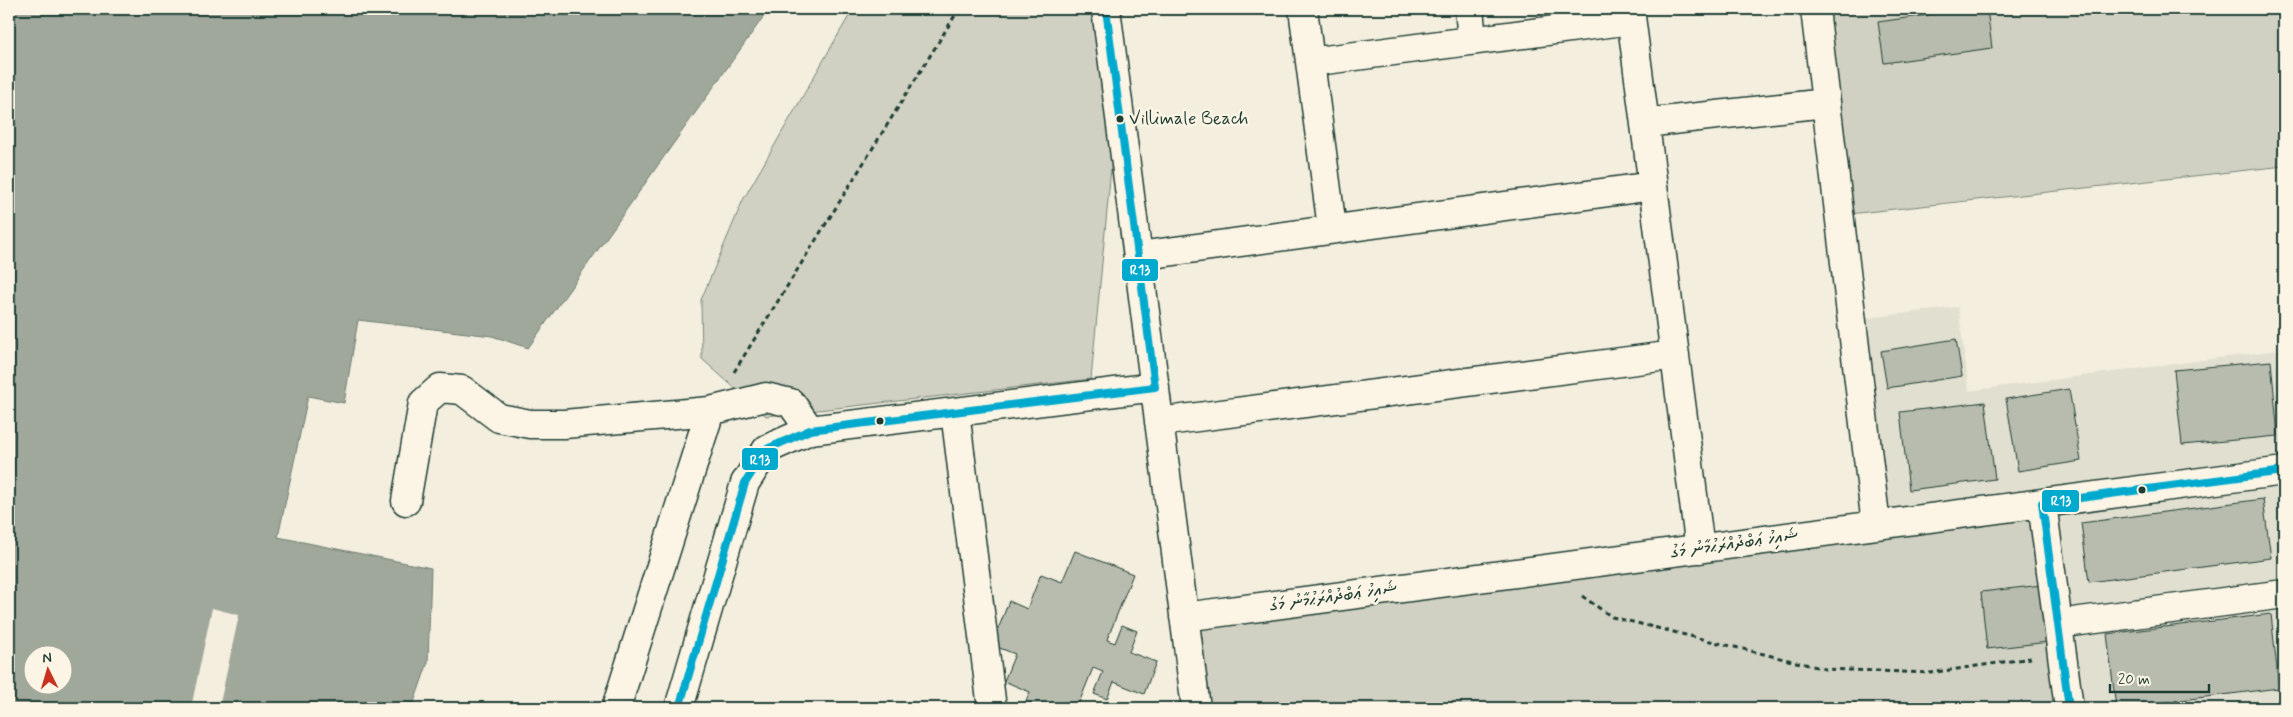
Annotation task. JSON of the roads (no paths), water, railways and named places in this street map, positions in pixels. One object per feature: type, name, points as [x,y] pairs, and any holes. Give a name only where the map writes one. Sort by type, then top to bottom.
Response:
[{"type":"street","points":[[1106,9],[1196,708]]},
{"type":"street","points":[[1303,9],[1332,228]]},
{"type":"street","points":[[1469,9],[1472,39]]},
{"type":"street","points":[[1815,9],[1876,525]]},
{"type":"street","points":[[1310,62],[1630,15],[1700,549]]},
{"type":"street","points":[[1645,123],[1826,103]]},
{"type":"street","points":[[1138,256],[1332,228],[1653,186]]},
{"type":"street","points":[[1159,422],[1675,355]]},
{"type":"street","points":[[679,708],[745,483],[767,449],[810,430],[1155,387]]},
{"type":"street","points":[[406,502],[423,403],[440,388],[462,390],[500,418],[530,424],[564,424],[710,411],[766,397],[792,404],[810,430]]},
{"type":"street","points":[[616,708],[710,411]]},
{"type":"street","points":[[955,412],[992,708]]},
{"type":"street","name":"ޝައިިޚު ޢަބްދުއްރަޙުމާނު މަގު","points":[[1184,617],[2284,471]]},
{"type":"street","points":[[2042,503],[2069,708]]},
{"type":"street","points":[[2058,624],[2284,594]]},
{"type":"place","name":"Villimale Beach","points":[[1120,119]]}]
